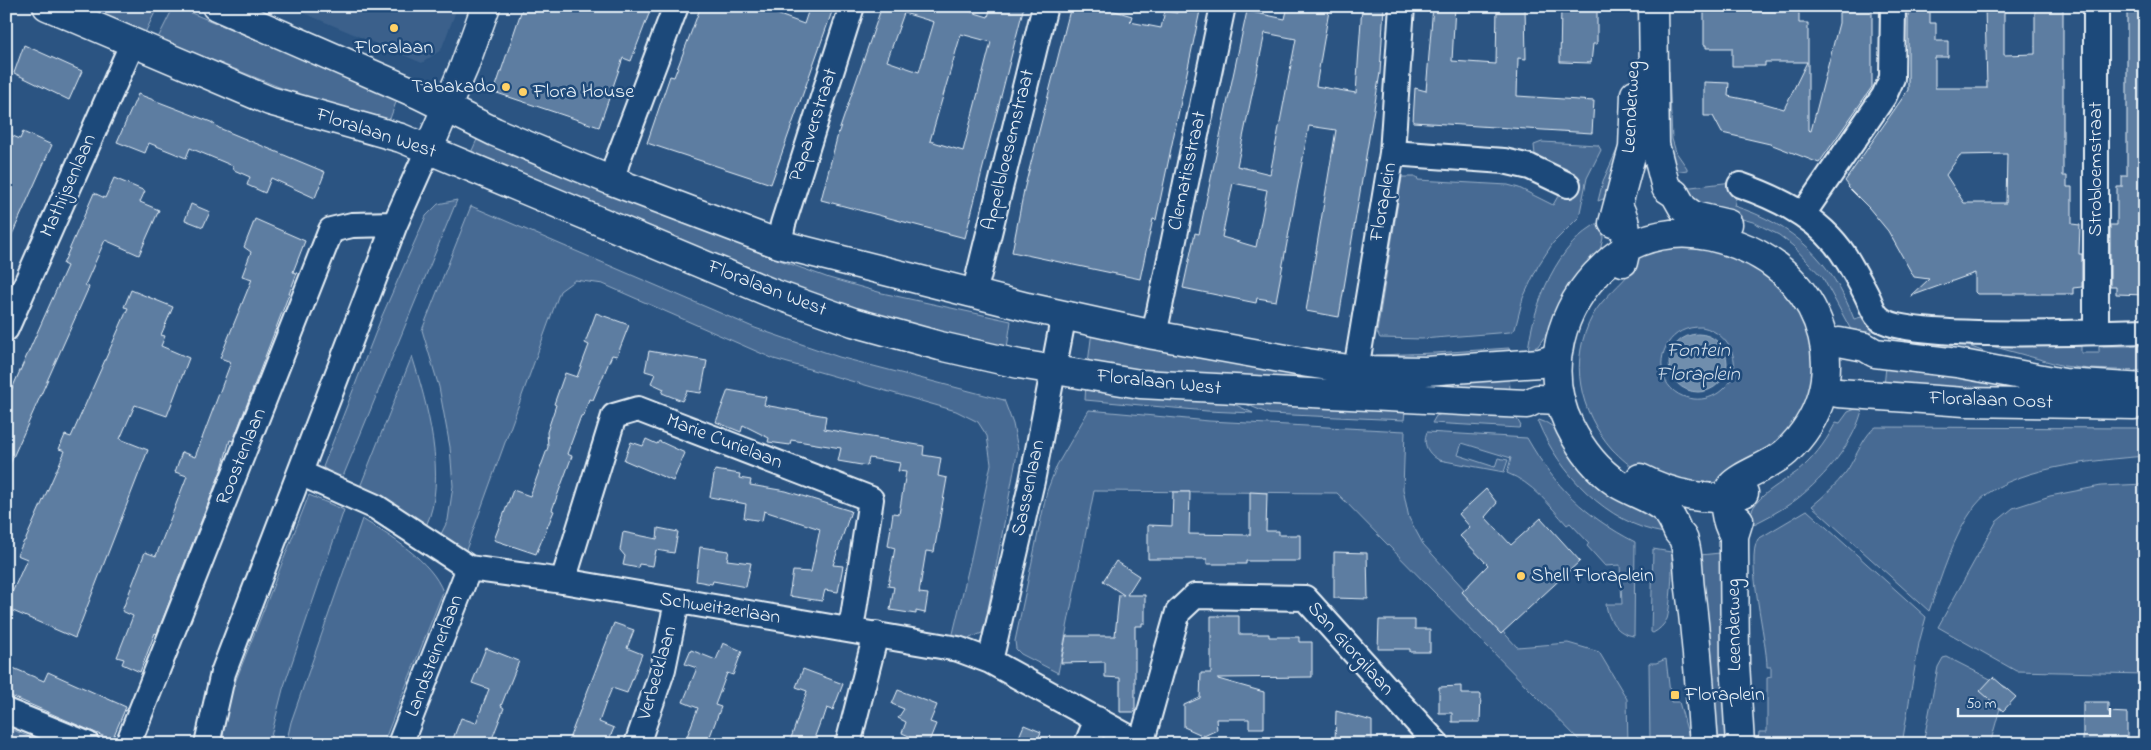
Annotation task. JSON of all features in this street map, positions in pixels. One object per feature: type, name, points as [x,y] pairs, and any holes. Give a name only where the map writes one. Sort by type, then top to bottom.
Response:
[{"type":"main road","name":"Floralaan West","points":[[47,6],[270,101],[401,138],[759,288],[844,318],[940,346],[1052,370],[1140,384],[1206,389],[1527,404],[1537,399],[1566,404]]},
{"type":"main road","name":"Floralaan West","points":[[216,6],[446,108],[475,123],[612,181],[780,244],[974,294],[1064,314],[1156,324],[1308,364],[1356,370],[1426,370],[1540,363],[1556,358]]},
{"type":"main road","points":[[428,150],[464,67],[486,6]]},
{"type":"main road","name":"Leenderweg","points":[[1641,9],[1655,145],[1666,188],[1675,194],[1683,208],[1686,224]]},
{"type":"main road","name":"Leenderweg","points":[[1620,252],[1613,220],[1633,148],[1641,9]]},
{"type":"main road","points":[[1686,224],[1744,229],[1764,238],[1785,251],[1802,267],[1825,300],[1841,375],[1838,393],[1828,418],[1813,442],[1801,457],[1776,476],[1759,487],[1734,495],[1673,500],[1616,483],[1596,466],[1584,451],[1566,404],[1556,384],[1556,358],[1561,335],[1572,305],[1592,277],[1620,252],[1686,224]]},
{"type":"main road","points":[[1566,404],[1575,336],[1588,307],[1621,267],[1620,252]]},
{"type":"main road","points":[[1734,495],[1731,486],[1738,480],[1764,468],[1786,452],[1808,426],[1815,414],[1835,350]]},
{"type":"main road","name":"Floralaan Oost","points":[[1835,350],[1864,359],[1875,353],[1956,363],[2064,382],[2145,388]]},
{"type":"main road","name":"Floralaan Oost","points":[[1838,393],[1965,402],[2145,405]]},
{"type":"main road","name":"Leenderweg","points":[[1734,495],[1738,524],[1734,536],[1735,663],[1740,744]]},
{"type":"main road","name":"Leenderweg","points":[[1673,500],[1690,519],[1690,529],[1684,539],[1694,616],[1704,744]]},
{"type":"street","points":[[612,181],[617,162],[676,6]]},
{"type":"street","name":"Papaverstraat","points":[[780,244],[783,224],[852,6]]},
{"type":"street","name":"Appelbloesemstraat","points":[[974,294],[1045,6]]},
{"type":"street","name":"Clematisstraat","points":[[1156,324],[1222,6]]},
{"type":"street","points":[[1392,153],[1402,6]]},
{"type":"street","points":[[1803,214],[1884,96],[1892,78],[1893,6]]},
{"type":"street","name":"Strobloemstraat","points":[[2096,6],[2096,332]]},
{"type":"street","name":"Mathijsenlaan","points":[[6,330],[133,42]]},
{"type":"street","points":[[207,744],[223,673],[395,224],[428,150]]},
{"type":"street","name":"Floraplein","points":[[1356,370],[1392,153],[1504,161],[1530,167],[1568,185]]},
{"type":"street","points":[[1740,185],[1783,202],[1803,214],[1827,235],[1848,261],[1878,317],[1903,328],[1948,332],[2145,331]]},
{"type":"street","name":"Roostenlaan","points":[[128,744],[331,230],[352,225],[395,224]]},
{"type":"street","name":"Sassenlaan","points":[[990,661],[1032,481],[1064,314]]},
{"type":"street","name":"Marie Curielaan","points":[[562,581],[614,416],[638,409],[871,499],[851,630]]},
{"type":"street","name":"Schweitzerlaan","points":[[300,473],[376,508],[470,568],[562,581],[958,649],[990,661],[1141,744]]},
{"type":"street","name":"Landsteinerlaan","points":[[400,744],[470,568]]},
{"type":"street","name":"San Giorgilaan","points":[[1141,744],[1178,612],[1195,596],[1305,598],[1437,744]]},
{"type":"street","name":"Verbeeklaan","points":[[637,744],[663,669],[677,602]]},
{"type":"street","points":[[848,744],[876,634]]},
{"type":"street","points":[[6,711],[86,744]]},
{"type":"street","points":[[1087,744],[1097,719]]},
{"type":"shaded area","points":[[81,6],[158,6],[145,33]]},
{"type":"shaded area","points":[[174,6],[309,61],[374,90],[398,97],[388,124],[316,102],[158,38]]},
{"type":"shaded area","name":"Floralaan","points":[[287,6],[458,6],[441,50],[422,63]]},
{"type":"shaded area","points":[[1663,71],[1669,71],[1672,139],[1676,152],[1687,170],[1675,172],[1669,159]]},
{"type":"shaded area","points":[[1625,132],[1606,198],[1598,201],[1603,181]]},
{"type":"shaded area","points":[[480,133],[760,253],[829,278],[882,293],[1011,321],[1007,348],[944,334],[859,311],[774,281],[469,157]]},
{"type":"shaded area","points":[[1542,142],[1598,145],[1601,150],[1587,178],[1579,217],[1553,243],[1538,266],[1523,298],[1515,329],[1510,332],[1422,339],[1380,338],[1377,332],[1402,177],[1417,177],[1418,180],[1508,185],[1519,188],[1553,205],[1571,173],[1535,155],[1534,145]]},
{"type":"shaded area","points":[[1732,182],[1738,191],[1734,206],[1775,223],[1808,248],[1834,279],[1854,319],[1865,316],[1873,322],[1871,340],[1851,330],[1823,278],[1793,246],[1779,235],[1753,222],[1703,208],[1683,188]]},
{"type":"shaded area","points":[[457,200],[342,479],[323,467],[382,316],[426,216],[438,204]]},
{"type":"shaded area","points":[[471,206],[755,328],[839,357],[1004,400],[1013,424],[1018,449],[982,633],[970,638],[952,638],[991,464],[987,436],[978,422],[956,411],[774,359],[603,284],[575,280],[560,291],[466,550],[440,536],[448,520],[453,486],[450,447],[439,387],[422,330]]},
{"type":"shaded area","points":[[1602,221],[1603,238],[1600,251],[1551,334],[1547,333],[1538,346],[1528,351],[1535,314],[1550,277],[1560,259],[1586,231]]},
{"type":"shaded area","points":[[1661,245],[1733,249],[1802,304],[1818,369],[1792,432],[1712,488],[1659,477],[1634,468],[1612,449],[1601,434],[1585,402],[1579,368],[1585,332],[1597,309],[1628,275],[1637,254]],"holes":[[[1702,327],[1721,336],[1728,344],[1732,353],[1734,372],[1730,382],[1719,392],[1701,399],[1694,399],[1679,394],[1669,385],[1663,373],[1662,360],[1666,348],[1673,337],[1686,329]]]},
{"type":"shaded area","points":[[1092,331],[1509,372],[1510,390],[1138,370],[1088,363]]},
{"type":"shaded area","points":[[1889,331],[1954,340],[1997,357],[1890,342]]},
{"type":"shaded area","points":[[2010,340],[2016,346],[2081,346],[2081,353],[2099,353],[2099,342],[2103,346],[2139,346],[2145,342],[2145,371],[2064,366],[1981,343]]},
{"type":"shaded area","points":[[1509,348],[1510,356],[1434,363],[1375,356],[1376,355]]},
{"type":"shaded area","points":[[412,356],[429,418],[435,464],[435,486],[432,507],[426,526],[406,511],[360,487]]},
{"type":"shaded area","points":[[1886,367],[2093,392],[1884,386]]},
{"type":"shaded area","points":[[1086,383],[1221,398],[1253,413],[1207,411],[1085,400]]},
{"type":"shaded area","points":[[1241,402],[1405,411],[1404,420],[1269,414]]},
{"type":"shaded area","points":[[1863,406],[1854,432],[1838,457],[1818,480],[1797,499],[1774,514],[1750,526],[1750,516],[1760,499],[1809,461],[1830,434],[1836,422],[1840,423],[1848,412]]},
{"type":"shaded area","points":[[1089,410],[1209,421],[1405,431],[1403,489],[1409,518],[1423,544],[1517,647],[1568,643],[1599,652],[1627,699],[1628,744],[1583,744],[1337,493],[1094,491],[1058,673],[1021,654],[1016,649],[1015,641],[1047,491],[1057,465]]},
{"type":"shaded area","points":[[1445,413],[1516,417],[1521,426],[1519,428],[1432,423],[1436,416]]},
{"type":"shaded area","points":[[1539,420],[1558,430],[1650,514],[1661,526],[1664,533],[1643,528],[1623,519],[1588,493],[1559,460],[1547,441],[1538,422]]},
{"type":"shaded area","points":[[1876,427],[2145,428],[2145,456],[2079,463],[2054,468],[2007,482],[1989,493],[1975,506],[1960,530],[1929,611],[1812,506],[1842,477],[1868,435]]},
{"type":"shaded area","points":[[1427,432],[1527,438],[1560,486],[1573,499],[1601,522],[1635,542],[1634,636],[1618,629],[1611,621],[1607,610],[1606,604],[1622,604],[1620,565],[1605,566],[1587,546],[1589,543],[1570,523],[1567,525],[1533,489],[1507,473],[1511,458],[1462,443],[1458,455],[1495,467],[1498,458],[1508,460],[1504,472],[1439,460],[1427,448],[1425,441]]},
{"type":"shaded area","points":[[2145,484],[2145,674],[2016,671],[1938,627],[1996,522],[2013,508],[2050,496],[2101,486]]},
{"type":"shaded area","points":[[309,495],[344,510],[283,689],[269,744],[223,744],[224,723],[232,690]]},
{"type":"shaded area","points":[[1807,510],[1926,617],[1919,643],[1902,744],[1758,744],[1759,732],[1767,732],[1767,678],[1771,677],[1771,667],[1767,667],[1755,581],[1755,549],[1758,539]]},
{"type":"shaded area","points":[[362,519],[397,541],[420,559],[430,570],[443,592],[383,744],[286,744],[291,722]]},
{"type":"shaded area","points":[[1653,549],[1671,552],[1672,565],[1667,619],[1653,633],[1651,632]]},
{"type":"shaded area","points":[[1720,553],[1728,744],[1718,744],[1700,555]]},
{"type":"shaded area","points":[[1947,657],[2006,687],[1990,744],[1923,744],[1938,667],[1943,658]]},
{"type":"shaded area","points":[[1666,659],[1671,702],[1679,702],[1691,744],[1650,744],[1649,663],[1656,663]]},
{"type":"shaded area","points":[[6,727],[44,743],[47,744],[6,744]]},
{"type":"water","name":"Fontein Floraplein","points":[[1698,334],[1709,336],[1722,347],[1727,363],[1725,374],[1714,387],[1698,392],[1687,390],[1674,379],[1669,363],[1671,352],[1682,339]]},
{"type":"building","points":[[523,6],[652,6],[631,61],[623,58],[599,127],[494,92]]},
{"type":"building","points":[[701,6],[764,6],[763,9],[804,24],[810,6],[834,6],[771,184],[647,143],[670,76],[674,77]]},
{"type":"building","points":[[882,6],[952,6],[988,17],[991,6],[1024,6],[965,238],[821,200],[838,134]],"holes":[[[904,13],[934,22],[919,72],[887,61]],[[961,34],[991,42],[963,151],[930,141]]]},
{"type":"building","points":[[1071,6],[1098,6],[1132,16],[1130,22],[1161,28],[1165,11],[1177,13],[1178,6],[1201,6],[1156,220],[1153,219],[1140,279],[1012,252],[1024,190]]},
{"type":"building","points":[[1288,6],[1329,11],[1316,86],[1356,93],[1362,6],[1384,6],[1380,73],[1339,317],[1306,311],[1336,130],[1309,126],[1276,301],[1257,298],[1256,303],[1183,288],[1195,233],[1199,234],[1247,11],[1285,19]],"holes":[[[1265,33],[1296,39],[1270,174],[1237,166]],[[1233,183],[1267,190],[1256,247],[1222,237]]]},
{"type":"building","points":[[1433,6],[1455,6],[1452,61],[1496,64],[1497,6],[1525,6],[1526,59],[1518,58],[1517,96],[1594,101],[1592,133],[1413,122],[1415,88],[1426,91]]},
{"type":"building","points":[[1561,6],[1597,6],[1597,44],[1593,44],[1591,63],[1560,62]]},
{"type":"building","points":[[1704,6],[1743,6],[1743,11],[1799,12],[1799,23],[1808,23],[1808,130],[1811,131],[1839,23],[1839,7],[1872,6],[1872,87],[1819,163],[1770,144],[1722,133],[1713,116],[1704,116],[1704,82],[1729,83],[1728,96],[1784,109],[1807,62],[1765,62],[1765,66],[1732,66],[1732,48],[1706,48],[1706,45],[1704,45]]},
{"type":"building","points":[[1908,6],[1930,6],[1930,23],[1936,23],[1936,41],[1948,41],[1948,57],[1935,57],[1935,88],[1987,88],[1985,6],[2004,6],[2004,55],[2035,54],[2035,6],[2063,6],[2063,176],[2067,176],[2067,187],[2072,187],[2072,224],[2080,225],[2079,254],[2082,254],[2082,287],[2073,288],[2073,294],[1977,294],[1975,292],[1975,273],[1911,296],[1929,279],[1914,277],[1888,231],[1848,187],[1845,181],[1908,90]],"holes":[[[2007,154],[2006,203],[1964,203],[1946,175],[1960,155]]]},
{"type":"building","points":[[2127,6],[2145,6],[2145,295],[2116,294],[2116,287],[2110,287],[2110,225],[2117,225],[2117,187],[2122,187],[2122,176],[2127,176]]},
{"type":"building","points":[[24,45],[82,71],[69,100],[14,73]]},
{"type":"building","points":[[138,94],[211,122],[219,128],[325,172],[315,198],[271,178],[265,193],[247,185],[250,177],[234,170],[233,166],[190,148],[186,158],[149,143],[145,153],[117,142]]},
{"type":"building","points":[[23,132],[52,145],[6,248],[6,133],[20,139]]},
{"type":"building","points":[[114,178],[145,191],[140,202],[159,210],[139,255],[105,240],[85,285],[89,287],[6,473],[6,402],[67,266],[63,264],[94,193],[105,198]]},
{"type":"building","points":[[191,204],[210,212],[203,227],[185,220]]},
{"type":"building","points":[[255,219],[305,241],[293,272],[297,273],[233,441],[230,440],[222,468],[157,634],[155,633],[140,672],[122,664],[124,659],[117,657],[133,616],[122,611],[145,552],[156,556],[187,476],[175,472],[182,452],[195,457],[231,362],[220,358],[252,279],[242,276],[251,252],[244,247]]},
{"type":"building","points":[[131,290],[173,307],[161,335],[165,336],[161,346],[189,358],[167,416],[135,405],[120,439],[148,450],[75,638],[6,608],[6,606],[27,559],[17,555],[65,451],[59,449],[65,435],[71,437],[128,308],[124,307]]},
{"type":"building","points":[[596,313],[629,325],[617,356],[612,355],[593,400],[589,399],[584,415],[581,416],[567,454],[572,456],[552,510],[554,511],[536,554],[494,540],[513,490],[530,496],[548,447],[547,432],[565,373],[577,377],[589,345],[585,343]]},
{"type":"building","points":[[649,351],[707,361],[701,393],[687,391],[682,401],[662,393],[664,389],[651,383],[655,374],[645,371]]},
{"type":"building","points":[[728,390],[766,397],[764,405],[826,416],[824,429],[924,446],[923,455],[941,458],[938,476],[947,478],[934,552],[926,551],[919,593],[928,594],[925,613],[916,611],[916,614],[890,610],[894,587],[888,586],[895,548],[888,546],[893,513],[899,514],[906,472],[898,471],[900,463],[869,458],[867,466],[838,461],[841,448],[791,440],[790,445],[768,442],[769,438],[743,425],[741,432],[716,422]]},
{"type":"building","points":[[646,439],[657,444],[659,441],[685,453],[673,481],[624,460],[631,442],[643,446]]},
{"type":"building","points":[[715,470],[740,474],[739,478],[751,480],[750,485],[786,491],[851,511],[833,565],[843,566],[838,592],[825,590],[822,601],[789,596],[793,571],[811,572],[820,529],[764,511],[762,521],[744,518],[746,504],[710,497]]},
{"type":"building","points":[[1486,489],[1497,503],[1485,517],[1511,545],[1541,518],[1580,561],[1501,634],[1462,592],[1488,565],[1460,536],[1470,527],[1459,514]]},
{"type":"building","points":[[1173,492],[1190,492],[1189,534],[1250,535],[1250,492],[1267,493],[1266,531],[1279,531],[1279,535],[1300,535],[1300,561],[1246,561],[1246,564],[1207,564],[1207,559],[1148,559],[1148,525],[1172,526]]},
{"type":"building","points":[[658,528],[678,532],[674,553],[656,550],[653,566],[639,564],[638,568],[623,565],[625,556],[620,550],[623,532],[657,539]]},
{"type":"building","points":[[700,547],[729,551],[727,560],[751,563],[746,587],[713,581],[712,584],[696,581]]},
{"type":"building","points":[[1334,552],[1367,553],[1368,599],[1334,598]]},
{"type":"building","points":[[1116,561],[1139,576],[1127,595],[1145,595],[1145,623],[1142,623],[1142,626],[1135,626],[1135,712],[1120,712],[1120,678],[1105,677],[1105,662],[1061,663],[1066,636],[1115,636],[1119,595],[1124,595],[1103,581]]},
{"type":"building","points":[[1211,616],[1239,616],[1239,634],[1299,637],[1299,642],[1312,642],[1312,677],[1218,678],[1264,692],[1264,728],[1249,728],[1249,719],[1216,719],[1217,730],[1204,736],[1184,727],[1184,705],[1200,698],[1201,673],[1211,673]]},
{"type":"building","points":[[1379,620],[1415,620],[1415,629],[1430,629],[1430,652],[1410,652],[1410,649],[1378,649]]},
{"type":"building","points":[[614,623],[634,630],[627,648],[642,654],[627,693],[612,688],[605,705],[599,722],[614,728],[607,744],[567,744]]},
{"type":"building","points":[[723,643],[742,651],[733,675],[727,673],[715,705],[721,707],[707,744],[684,744],[698,708],[683,702],[697,668],[685,664],[691,650],[716,660]]},
{"type":"building","points":[[486,648],[519,661],[501,706],[504,708],[490,744],[451,744],[461,718],[476,723],[489,689],[472,683]]},
{"type":"building","points":[[6,665],[44,681],[48,672],[126,707],[112,740],[6,694]]},
{"type":"building","points":[[803,669],[843,684],[833,710],[827,708],[812,744],[789,744],[807,691],[796,687]]},
{"type":"building","points":[[1993,677],[2016,697],[2003,711],[1980,691]]},
{"type":"building","points":[[1461,686],[1461,694],[1481,694],[1480,722],[1452,722],[1452,713],[1439,713],[1439,687]]},
{"type":"building","points":[[898,690],[937,705],[930,722],[936,724],[928,744],[906,744],[909,736],[902,733],[906,722],[898,718],[904,709],[892,704]]},
{"type":"building","points":[[2083,702],[2108,702],[2108,712],[2127,713],[2127,744],[2083,744]]},
{"type":"building","points":[[1336,711],[1372,721],[1372,742],[1335,741]]},
{"type":"building","points":[[1024,725],[1041,732],[1036,744],[1016,744]]},
{"type":"place","name":"Floralaan","points":[[394,28]]},
{"type":"place","name":"Tabakado","points":[[506,87]]},
{"type":"place","name":"Flora House","points":[[523,92]]},
{"type":"place","name":"Shell Floraplein","points":[[1521,576]]},
{"type":"place","name":"Floraplein","points":[[1675,695]]}]
